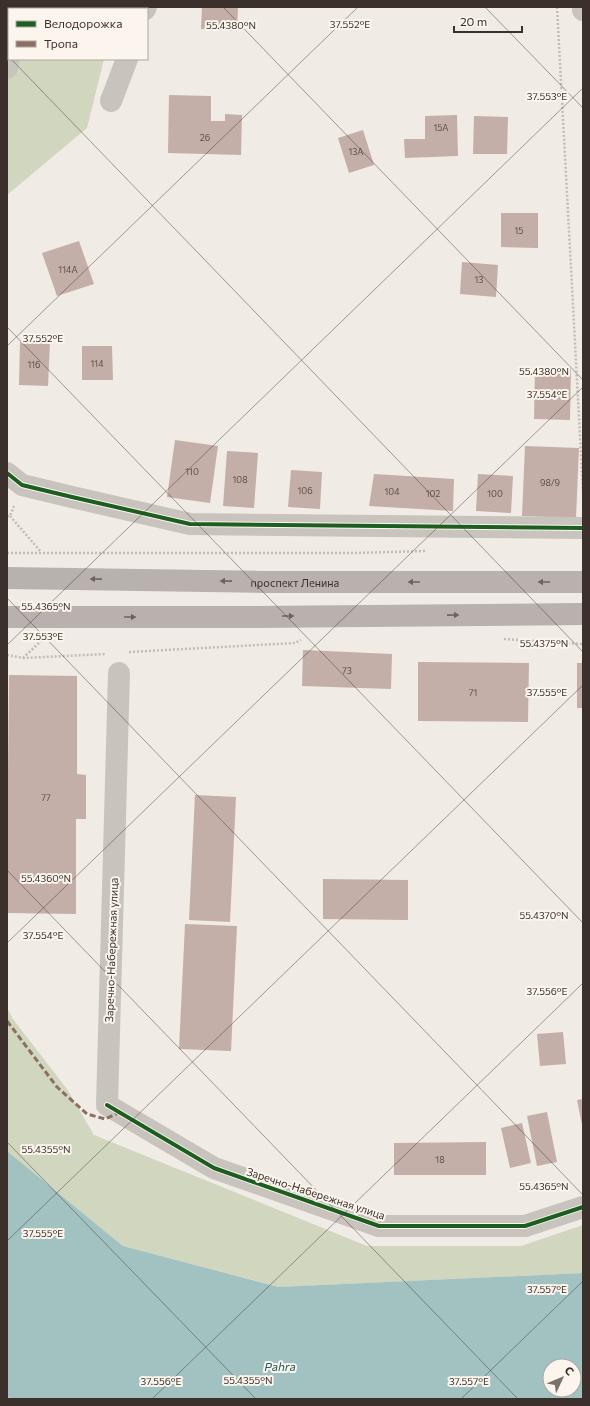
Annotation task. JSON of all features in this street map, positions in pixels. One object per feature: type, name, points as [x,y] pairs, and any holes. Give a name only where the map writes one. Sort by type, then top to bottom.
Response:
[{"type":"main road","name":"проспект Ленина","points":[[7,578],[264,582],[583,582]]},
{"type":"main road","points":[[7,617],[249,617],[583,614]]},
{"type":"street","points":[[111,101],[127,60]]},
{"type":"street","points":[[7,473],[22,485],[190,524],[583,528]]},
{"type":"street","name":"Заречно-Набережная улица","points":[[122,663],[107,1105],[214,1168],[379,1226],[525,1226],[583,1207]]},
{"type":"path","points":[[556,7],[583,492]]},
{"type":"path","points":[[10,516],[41,552]]},
{"type":"path","points":[[7,553],[353,553]]},
{"type":"path","points":[[23,658],[48,635]]},
{"type":"path","points":[[122,663],[295,643],[302,640]]},
{"type":"path","points":[[7,654],[23,658],[108,654]]},
{"type":"green space","points":[[7,7],[119,7],[8,8],[8,60],[104,60],[87,128],[7,195]]},
{"type":"green space","points":[[7,1008],[13,1019],[67,1089],[94,1135],[367,1246],[521,1246],[583,1225],[583,1273],[280,1287],[123,1246],[7,1151]]},
{"type":"water","name":"Pahra","points":[[7,1151],[123,1246],[279,1287],[583,1273],[583,1399],[12,1399],[7,1397]]},
{"type":"building","points":[[202,7],[238,7],[237,31],[201,29]]},
{"type":"building","points":[[169,95],[211,96],[211,121],[225,121],[225,114],[242,115],[241,155],[168,153]]},
{"type":"building","points":[[457,115],[458,156],[405,158],[404,139],[425,139],[425,116]]},
{"type":"building","points":[[474,116],[508,117],[507,154],[473,154]]},
{"type":"building","points":[[363,130],[374,165],[349,173],[338,138]]},
{"type":"building","points":[[501,213],[538,213],[538,248],[501,247]]},
{"type":"building","points":[[79,241],[94,284],[57,296],[42,253]]},
{"type":"building","points":[[462,262],[498,265],[496,297],[460,294]]},
{"type":"building","points":[[20,342],[50,342],[48,386],[19,385]]},
{"type":"building","points":[[82,346],[112,346],[113,380],[82,380]]},
{"type":"building","points":[[535,368],[571,369],[570,420],[534,419]]},
{"type":"building","points":[[175,440],[218,446],[210,503],[167,497]]},
{"type":"building","points":[[525,446],[579,448],[576,518],[522,516]]},
{"type":"building","points":[[227,451],[258,453],[254,508],[223,506]]},
{"type":"building","points":[[291,470],[322,472],[320,509],[288,507]]},
{"type":"building","points":[[374,474],[454,479],[453,511],[369,506]]},
{"type":"building","points":[[478,474],[513,476],[511,513],[476,511]]},
{"type":"building","points":[[303,650],[392,654],[391,689],[302,686]]},
{"type":"building","points":[[418,662],[529,663],[528,722],[418,721]]},
{"type":"building","points":[[577,663],[583,663],[583,708],[577,708]]},
{"type":"building","points":[[9,675],[77,676],[77,774],[86,775],[86,819],[76,819],[76,914],[8,913],[7,774]]},
{"type":"building","points":[[195,795],[236,797],[230,922],[189,920]]},
{"type":"building","points":[[323,879],[408,880],[408,920],[323,919]]},
{"type":"building","points":[[185,924],[237,926],[231,1051],[179,1049]]},
{"type":"building","points":[[563,1032],[566,1064],[540,1066],[537,1034]]},
{"type":"building","points":[[583,1099],[583,1125],[582,1125],[577,1100]]},
{"type":"building","points":[[547,1112],[557,1162],[537,1166],[527,1116]]},
{"type":"building","points":[[522,1123],[531,1163],[510,1168],[501,1128]]},
{"type":"building","points":[[486,1142],[486,1175],[394,1175],[394,1143]]},
{"type":"marked path","points":[[7,1021],[57,1087],[87,1114],[105,1119],[120,1112]]},
{"type":"cycle path","points":[[7,473],[22,485],[190,524],[583,528]]},
{"type":"cycle path","points":[[107,1105],[214,1168],[379,1226],[525,1226],[583,1207]]}]
